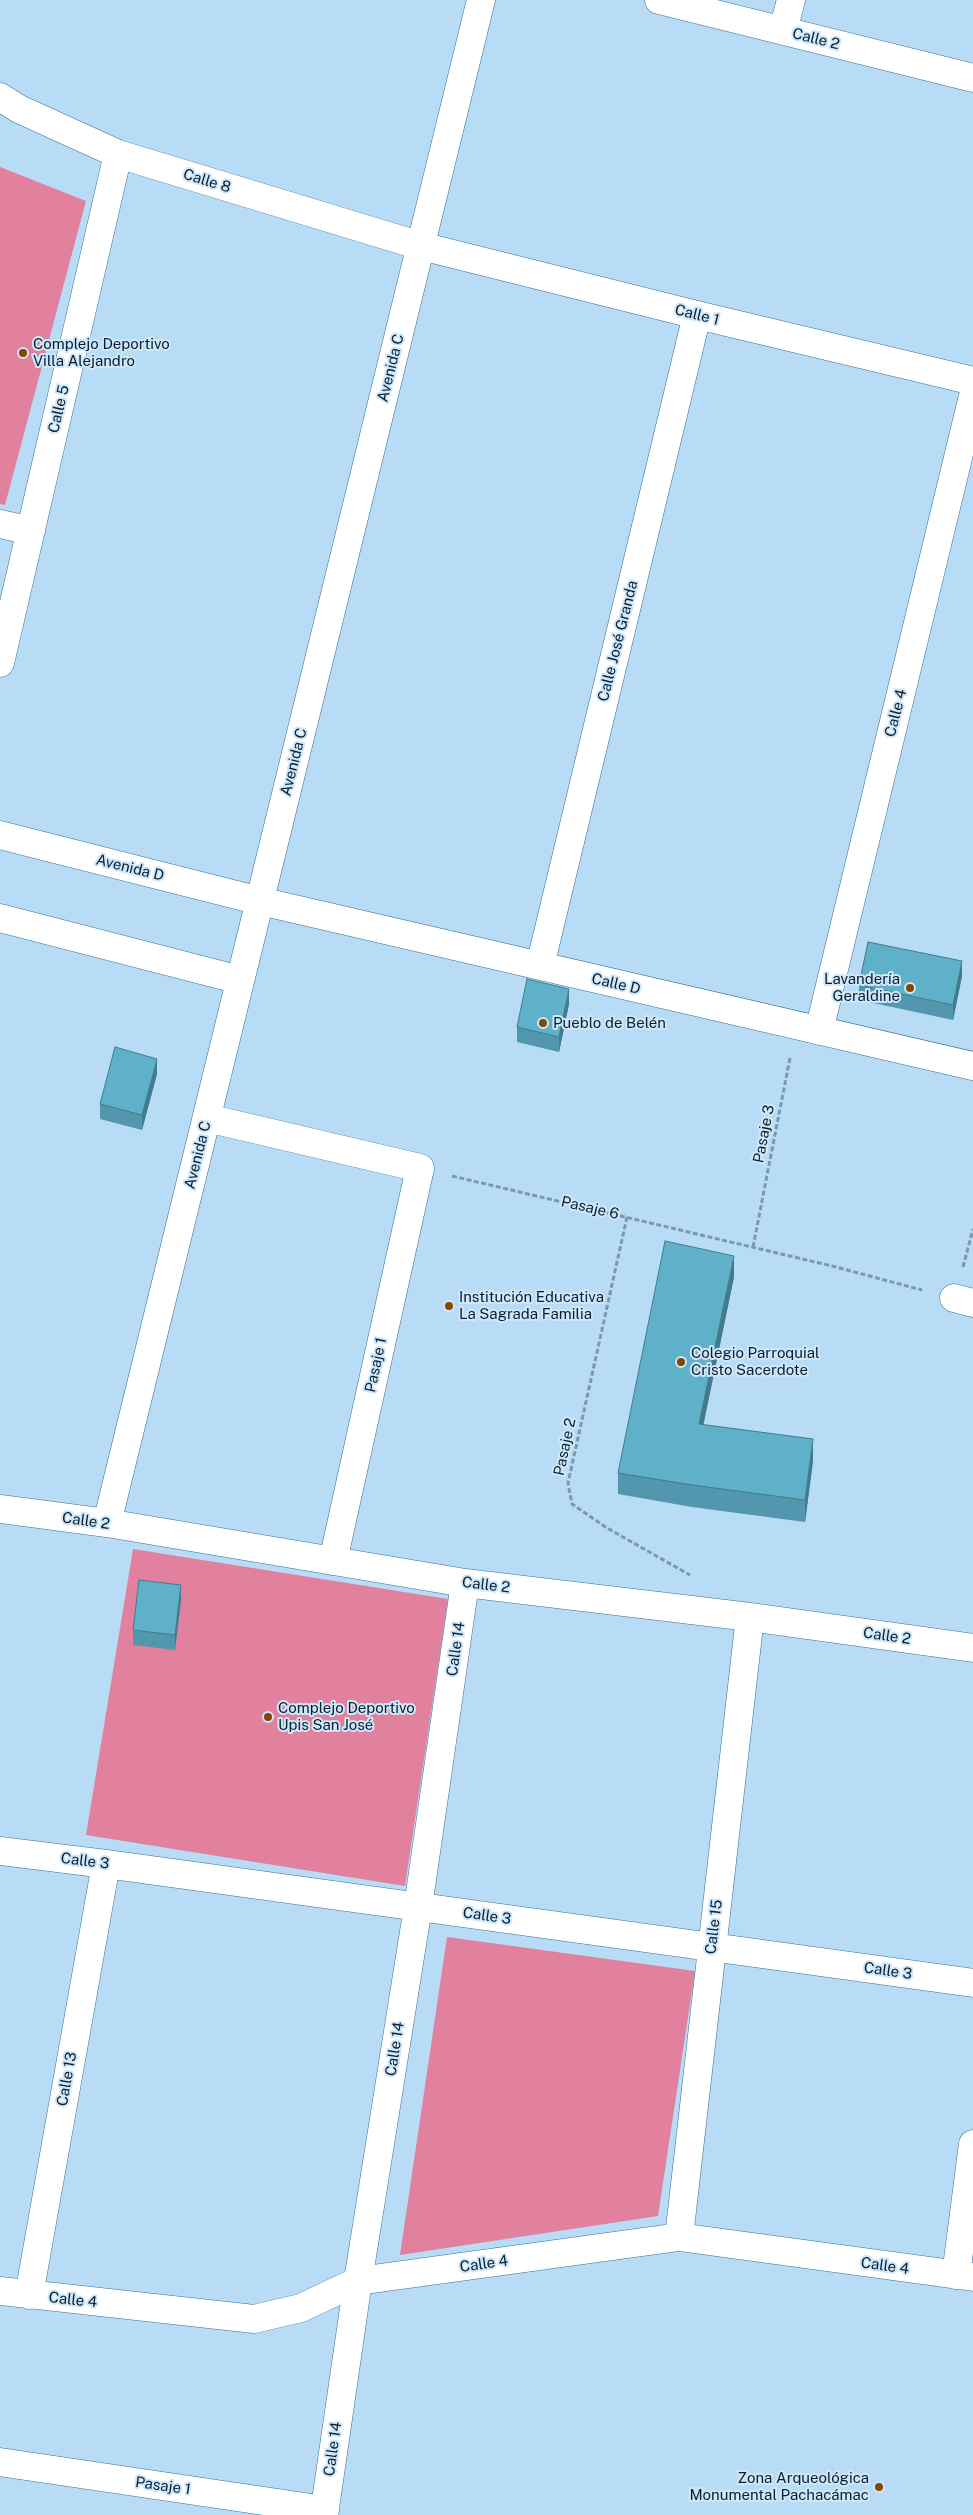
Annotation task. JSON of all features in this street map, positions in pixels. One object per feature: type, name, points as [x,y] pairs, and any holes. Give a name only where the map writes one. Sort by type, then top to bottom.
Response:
[{"type":"street","name":"Avenida C","points":[[107,1523],[481,0]]},
{"type":"street","name":"Calle 2","points":[[659,0],[973,78]]},
{"type":"street","points":[[783,31],[791,0]]},
{"type":"street","name":"Calle 8","points":[[0,97],[19,109],[118,154],[421,246]]},
{"type":"street","name":"Calle 5","points":[[0,663],[118,154]]},
{"type":"street","name":"Calle 1","points":[[421,246],[973,381]]},
{"type":"street","name":"Calle José Granda","points":[[540,966],[697,315]]},
{"type":"street","name":"Calle 4","points":[[808,1029],[973,396]]},
{"type":"street","points":[[0,524],[31,531]]},
{"type":"street","name":"Avenida D","points":[[0,835],[260,901]]},
{"type":"street","name":"Calle D","points":[[260,901],[973,1066]]},
{"type":"street","points":[[0,918],[240,980]]},
{"type":"street","points":[[207,1118],[420,1168]]},
{"type":"street","name":"Pasaje 1","points":[[333,1561],[420,1168]]},
{"type":"street","name":"Calle 2","points":[[0,1509],[107,1523],[466,1583],[750,1617],[973,1648]]},
{"type":"street","name":"Calle 14","points":[[325,2513],[358,2281],[418,1906],[466,1583]]},
{"type":"street","name":"Calle 15","points":[[679,2237],[750,1617]]},
{"type":"street","name":"Calle 3","points":[[0,1851],[418,1906],[973,1983]]},
{"type":"street","name":"Calle 13","points":[[29,2295],[106,1864]]},
{"type":"street","points":[[964,2276],[973,2144]]},
{"type":"street","name":"Calle 4","points":[[0,2291],[254,2319],[300,2308],[358,2281],[679,2237],[964,2276]]},
{"type":"street","name":"Pasaje 1","points":[[0,2462],[325,2513]]},
{"type":"path","name":"Pasaje 3","points":[[753,1247],[808,1029]]},
{"type":"path","name":"Pasaje 6","points":[[420,1168],[753,1247],[964,1301]]},
{"type":"path","name":"Pasaje 2","points":[[627,1217],[568,1483],[572,1504],[607,1528],[696,1579]]},
{"type":"path","points":[[964,1301],[973,1228]]},
{"type":"shaded area","name":"Complejo Deportivo Villa Alejandro","points":[[0,167],[86,201],[5,505],[0,504]]},
{"type":"shaded area","name":"Complejo Deportivo Upis San José","points":[[133,1549],[448,1599],[405,1886],[86,1835]]},
{"type":"shaded area","points":[[447,1937],[695,1971],[658,2216],[400,2255]]},
{"type":"building","name":"Lavandería Geraldine","points":[[868,942],[962,961],[953,1005],[859,985]]},
{"type":"building","name":"Pueblo de Belén","points":[[527,979],[569,989],[559,1037],[517,1027]]},
{"type":"building","points":[[115,1047],[157,1059],[142,1115],[100,1104]]},
{"type":"building","name":"Colegio Parroquial Cristo Sacerdote","points":[[665,1241],[734,1256],[699,1424],[813,1439],[805,1500],[618,1473]]},
{"type":"building","points":[[139,1580],[181,1585],[175,1635],[133,1630]]},
{"type":"place","name":"Complejo Deportivo Villa Alejandro","points":[[23,353]]},
{"type":"place","name":"Lavandería Geraldine","points":[[910,988]]},
{"type":"place","name":"Pueblo de Belén","points":[[543,1023]]},
{"type":"place","name":"Institución Educativa La Sagrada Familia","points":[[449,1306]]},
{"type":"place","name":"Colegio Parroquial Cristo Sacerdote","points":[[681,1362]]},
{"type":"place","name":"Complejo Deportivo Upis San José","points":[[268,1717]]},
{"type":"place","name":"Zona Arqueológica Monumental Pachacámac","points":[[879,2487]]}]
